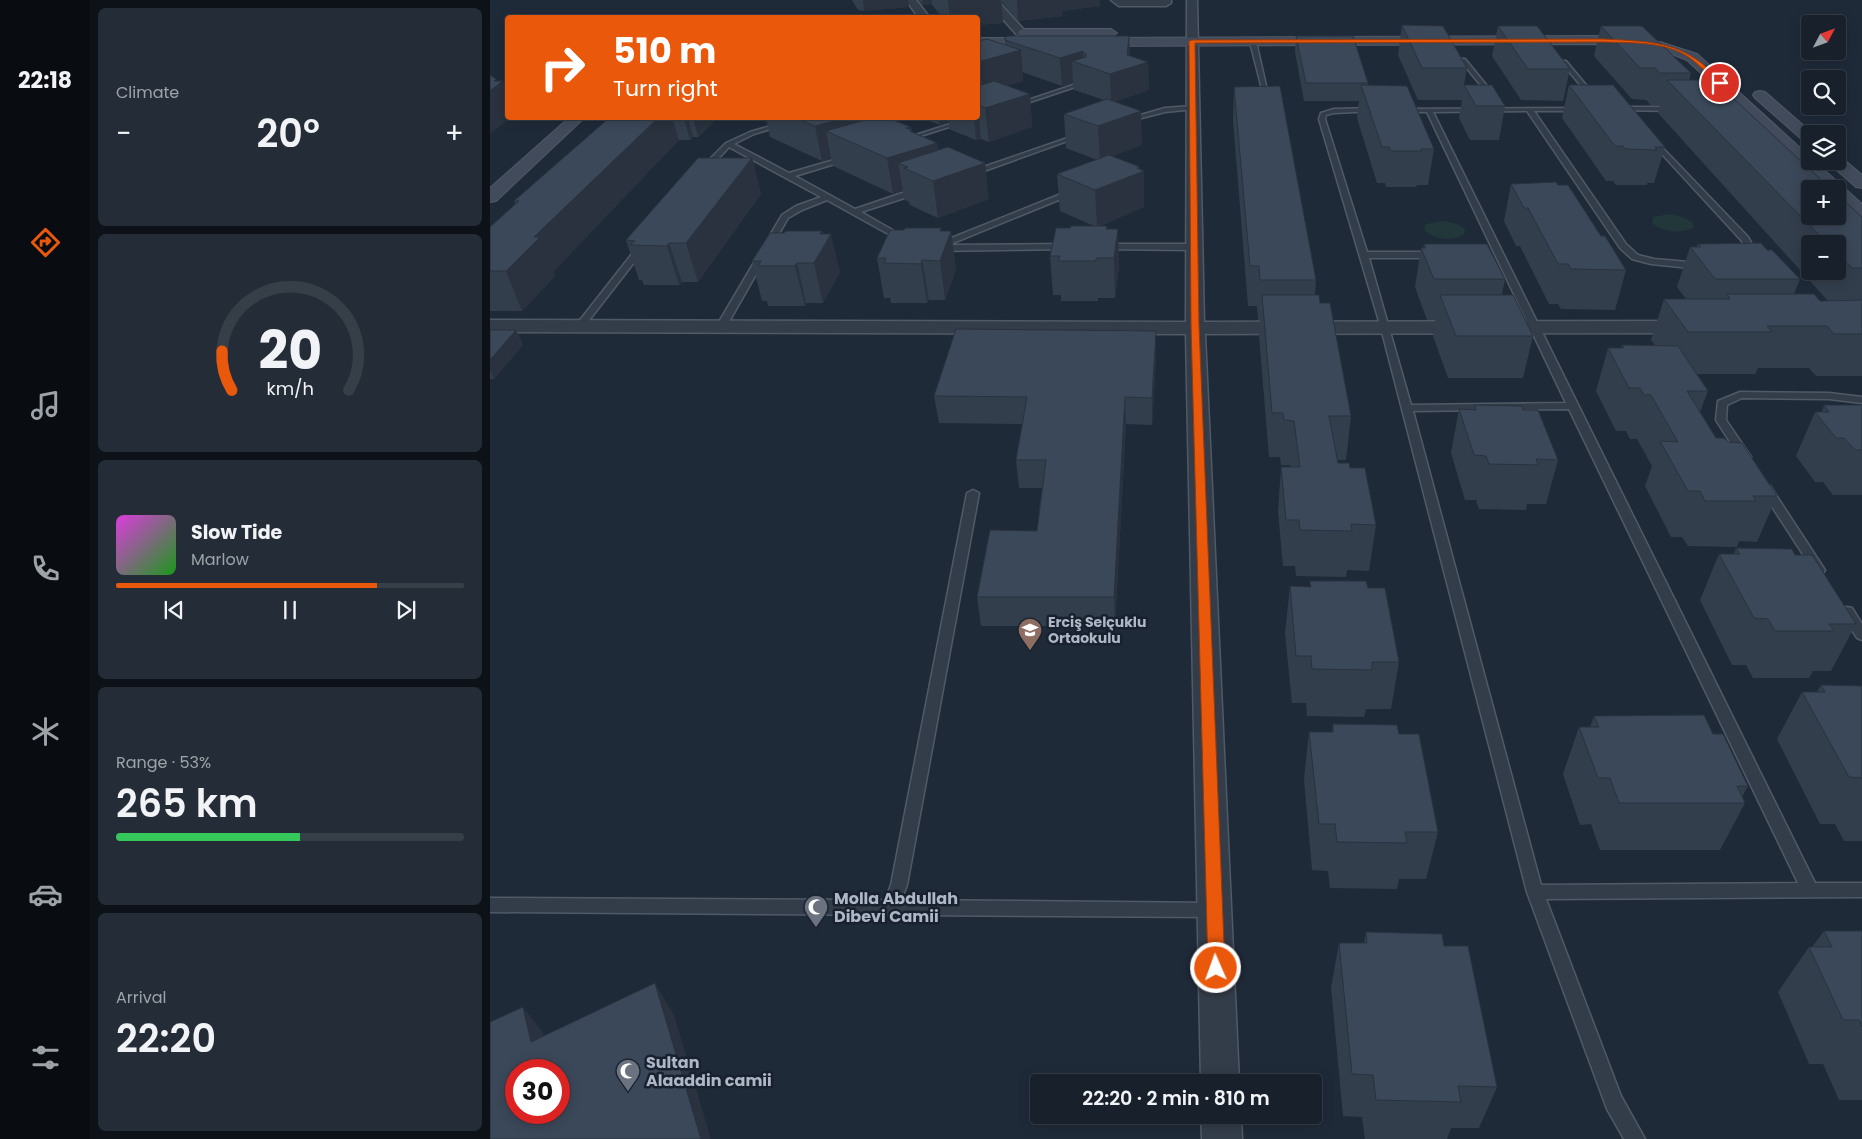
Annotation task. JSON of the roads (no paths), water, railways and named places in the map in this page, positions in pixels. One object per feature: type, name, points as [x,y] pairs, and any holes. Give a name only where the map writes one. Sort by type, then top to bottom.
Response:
[{"type":"street","points":[[911,0],[923,15]]},
{"type":"street","points":[[991,0],[1021,33]]},
{"type":"street","points":[[1116,0],[1119,3],[1166,2],[1166,0]]},
{"type":"street","points":[[1192,0],[1195,328],[1220,1074]]},
{"type":"street","points":[[980,42],[1191,37],[1613,32],[1658,35],[1698,46]]},
{"type":"street","points":[[980,33],[1191,37],[1249,41],[1603,40],[1646,42],[1679,50],[1692,57],[1824,180]]},
{"type":"street","points":[[1747,84],[1801,131]]},
{"type":"street","points":[[490,197],[575,120]]},
{"type":"street","points":[[1846,169],[1862,183]]},
{"type":"street","points":[[1846,199],[1862,214]]},
{"type":"street","points":[[490,326],[1703,327]]},
{"type":"street","points":[[1221,1124],[1222,1139]]},
{"type":"lane","points":[[1249,41],[1254,46],[1265,89]]},
{"type":"lane","points":[[1463,60],[1504,110]]},
{"type":"lane","points":[[1564,62],[1599,107]]},
{"type":"lane","points":[[1012,106],[1084,83]]},
{"type":"lane","points":[[1635,1139],[1614,1102],[1535,892],[1386,328],[1322,119],[1323,114],[1334,111],[1529,110],[1599,107],[1626,113],[1684,109]]},
{"type":"lane","points":[[1116,124],[1144,114],[1193,108]]},
{"type":"lane","points":[[1730,109],[1748,109]]},
{"type":"lane","points":[[1429,110],[1494,255],[1534,328],[1810,890]]},
{"type":"lane","points":[[1529,110],[1623,246],[1635,257],[1654,262],[1705,266]]},
{"type":"lane","points":[[695,180],[728,144],[752,133],[797,120]]},
{"type":"lane","points":[[891,144],[968,120]]},
{"type":"lane","points":[[1643,131],[1745,239],[1752,252],[1746,260],[1738,262]]},
{"type":"lane","points":[[966,174],[1088,133]]},
{"type":"lane","points":[[728,144],[910,243]]},
{"type":"lane","points":[[788,175],[854,155]]},
{"type":"lane","points":[[854,212],[929,187]]},
{"type":"lane","points":[[1075,247],[931,247],[1084,189]]},
{"type":"lane","points":[[721,327],[785,217],[799,208],[827,197]]},
{"type":"lane","points":[[580,326],[646,242]]},
{"type":"lane","points":[[1095,247],[1194,247]]},
{"type":"lane","points":[[1364,256],[1441,255]]},
{"type":"lane","points":[[1824,577],[1721,420],[1722,403],[1740,395],[1829,396],[1862,400]]},
{"type":"lane","points":[[1407,408],[1572,406]]},
{"type":"lane","points":[[890,908],[899,884],[973,493]]},
{"type":"lane","points":[[1840,602],[1862,635]]},
{"type":"lane","points":[[1535,892],[1862,890]]},
{"type":"lane","points":[[490,904],[1215,910]]},
{"type":"place","name":"Erciş Selçuklu Ortaokulu","points":[[1030,651]]},
{"type":"place","name":"Molla Abdullah Dibevi Camii","points":[[816,928]]},
{"type":"place","name":"Sultan Alaaddin camii","points":[[628,1092]]}]
